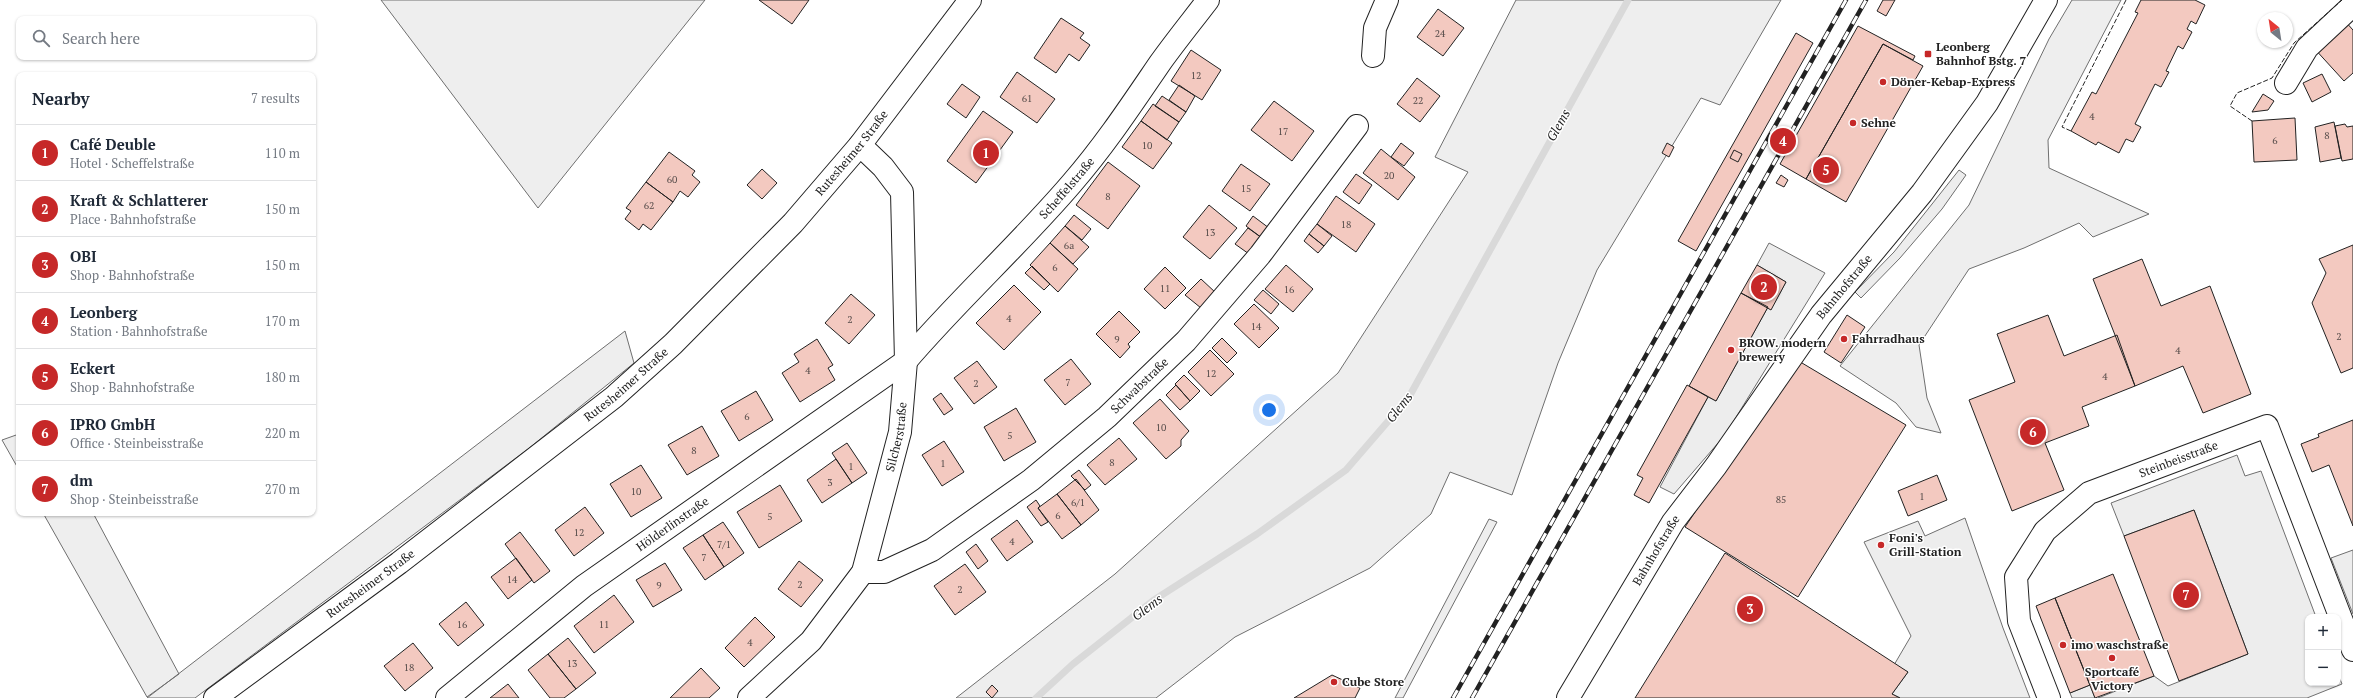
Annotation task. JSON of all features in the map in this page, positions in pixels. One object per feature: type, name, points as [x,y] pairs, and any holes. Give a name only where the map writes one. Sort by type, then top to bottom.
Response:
[{"type":"street","name":"Rutesheimer Straße","points":[[215,698],[399,563],[614,397],[673,344],[788,228],[860,146],[970,0]]},
{"type":"street","name":"Scheffelstraße","points":[[906,361],[932,332],[1027,235],[1073,182],[1113,132],[1161,61],[1208,0]]},
{"type":"street","points":[[1374,56],[1375,28],[1387,0]]},
{"type":"street","name":"Bahnhofstraße","points":[[1568,698],[1673,522],[1716,466],[1821,315],[1922,193],[1982,109],[2046,0]]},
{"type":"street","points":[[2286,83],[2307,48],[2353,5]]},
{"type":"street","name":"Schwabstraße","points":[[863,572],[884,572],[932,550],[1031,480],[1107,416],[1186,341],[1260,255],[1357,126]]},
{"type":"street","name":"Silcherstraße","points":[[749,698],[811,641],[863,572],[900,432],[906,361],[902,192],[883,167],[860,146]]},
{"type":"street","name":"Hölderlinstraße","points":[[446,698],[584,586],[906,361]]},
{"type":"street","name":"Steinbeisstraße","points":[[2049,698],[2019,621],[2016,577],[2045,531],[2088,493],[2267,426],[2353,650]]},
{"type":"shaded area","points":[[381,0],[705,0],[538,208]]},
{"type":"shaded area","points":[[1516,0],[1781,0],[1720,105],[1701,98],[1597,270],[1558,363],[1512,495],[1450,472],[1431,514],[1370,568],[1235,637],[1156,698],[956,698],[1115,574],[1338,373],[1468,172],[1435,157]]},
{"type":"shaded area","points":[[2072,0],[2121,0],[2048,140],[2049,168],[2149,214],[2093,237],[2079,223],[2024,248],[1969,269],[1919,345],[1927,398],[1941,433],[1916,427],[1896,403],[1840,366],[1969,205],[2049,39]]},
{"type":"shaded area","points":[[1959,170],[1966,175],[1942,209],[1900,258],[1861,298],[1855,292],[1894,252]]},
{"type":"shaded area","points":[[1769,243],[1825,273],[1725,435],[1674,494],[1660,487],[1708,397],[1716,401],[1768,307],[1771,309],[1786,282],[1757,265]]},
{"type":"shaded area","points":[[625,331],[634,363],[528,449],[195,698],[147,698]]},
{"type":"shaded area","points":[[16,435],[16,465],[2,440]]},
{"type":"shaded area","points":[[2237,455],[2245,476],[2261,471],[2315,614],[2305,614],[2305,686],[2337,686],[2307,698],[2098,698],[2154,676],[2168,686],[2248,654],[2194,510],[2124,536],[2111,503]]},
{"type":"shaded area","points":[[45,516],[95,516],[179,674],[147,697]]},
{"type":"shaded area","points":[[1965,518],[2003,628],[2030,698],[1900,698],[1892,694],[1908,672],[1894,665],[1911,636],[1864,542],[1918,521],[1925,536]]},
{"type":"shaded area","points":[[1489,519],[1497,522],[1403,698],[1395,698]]},
{"type":"shaded area","points":[[2353,550],[2353,614],[2331,558]]},
{"type":"shaded area","points":[[2090,685],[2095,698],[2072,698],[2070,693]]},
{"type":"building","points":[[759,0],[809,0],[792,24]]},
{"type":"building","points":[[1883,0],[1895,0],[1886,16],[1877,11]]},
{"type":"building","points":[[2141,0],[2195,0],[2205,5],[2196,24],[2191,21],[2187,29],[2192,32],[2183,49],[2178,46],[2166,71],[2169,72],[2161,87],[2155,84],[2135,124],[2141,127],[2133,142],[2126,139],[2119,153],[2098,142],[2096,145],[2071,131],[2092,92],[2096,94],[2138,13],[2135,12]]},
{"type":"building","points":[[1438,9],[1464,28],[1443,56],[1417,37]]},
{"type":"building","points":[[1061,18],[1084,33],[1080,38],[1090,45],[1079,61],[1069,54],[1056,73],[1034,58]]},
{"type":"building","points":[[2344,20],[2353,30],[2353,73],[2344,81],[2313,47]]},
{"type":"building","points":[[1858,26],[1915,56],[1913,60],[1883,44],[1806,179],[1780,164]]},
{"type":"building","points":[[1796,33],[1813,43],[1696,251],[1678,241]]},
{"type":"building","points":[[1883,44],[1923,66],[1846,202],[1806,179]]},
{"type":"building","points":[[1191,50],[1221,70],[1202,100],[1171,81]]},
{"type":"building","points":[[1017,72],[1055,99],[1037,123],[1000,97]]},
{"type":"building","points":[[2322,74],[2331,92],[2312,102],[2303,83]]},
{"type":"building","points":[[1417,78],[1440,96],[1420,122],[1397,104]]},
{"type":"building","points":[[962,84],[980,97],[966,118],[947,104]]},
{"type":"building","points":[[1179,85],[1195,96],[1186,112],[1169,100]]},
{"type":"building","points":[[2263,94],[2274,101],[2268,110],[2252,112]]},
{"type":"building","points":[[1162,96],[1186,112],[1179,122],[1155,106]]},
{"type":"building","points":[[1274,101],[1314,131],[1292,161],[1251,130]]},
{"type":"building","points":[[1153,104],[1179,122],[1167,140],[1141,121]]},
{"type":"building","points":[[983,111],[1013,132],[976,183],[947,161]]},
{"type":"building","points":[[2295,118],[2297,160],[2254,162],[2252,121]]},
{"type":"building","points":[[1141,121],[1172,143],[1153,169],[1122,147]]},
{"type":"building","points":[[2334,122],[2341,158],[2320,162],[2315,127]]},
{"type":"building","points":[[2345,124],[2347,127],[2353,126],[2353,159],[2342,161],[2335,126]]},
{"type":"building","points":[[1401,143],[1414,153],[1404,166],[1391,157]]},
{"type":"building","points":[[1667,143],[1674,147],[1669,157],[1662,153]]},
{"type":"building","points":[[1381,149],[1415,177],[1398,200],[1363,173]]},
{"type":"building","points":[[1734,150],[1742,154],[1738,162],[1730,158]]},
{"type":"building","points":[[669,152],[695,171],[692,175],[700,182],[688,197],[680,191],[673,202],[646,182]]},
{"type":"building","points":[[1108,162],[1140,186],[1108,229],[1076,205]]},
{"type":"building","points":[[1241,164],[1270,184],[1250,211],[1222,191]]},
{"type":"building","points":[[762,169],[777,183],[762,199],[747,185]]},
{"type":"building","points":[[1356,174],[1372,185],[1359,204],[1343,192]]},
{"type":"building","points":[[1781,175],[1788,180],[1784,187],[1776,183]]},
{"type":"building","points":[[646,182],[673,202],[651,230],[643,224],[639,230],[625,219],[631,211],[626,208]]},
{"type":"building","points":[[1336,196],[1375,224],[1356,252],[1317,224]]},
{"type":"building","points":[[1209,205],[1237,228],[1210,259],[1183,237]]},
{"type":"building","points":[[1074,215],[1091,229],[1082,240],[1065,226]]},
{"type":"building","points":[[1253,216],[1269,228],[1262,238],[1246,226]]},
{"type":"building","points":[[1317,224],[1332,236],[1324,246],[1309,234]]},
{"type":"building","points":[[1065,226],[1089,247],[1073,264],[1050,243]]},
{"type":"building","points":[[1248,228],[1262,238],[1249,254],[1235,244]]},
{"type":"building","points":[[1309,234],[1324,246],[1318,253],[1304,241]]},
{"type":"building","points":[[1050,243],[1078,269],[1058,292],[1030,265]]},
{"type":"building","points":[[2353,245],[2353,368],[2341,373],[2312,303],[2326,273],[2319,259]]},
{"type":"building","points":[[2142,259],[2161,306],[2210,286],[2251,394],[2203,413],[2183,366],[2135,386],[2093,279]]},
{"type":"building","points":[[1286,265],[1313,289],[1293,312],[1265,289]]},
{"type":"building","points":[[1757,265],[1786,282],[1771,310],[1741,293]]},
{"type":"building","points":[[1032,266],[1050,284],[1044,290],[1025,273]]},
{"type":"building","points":[[1165,267],[1186,288],[1165,309],[1144,289]]},
{"type":"building","points":[[1201,279],[1216,293],[1201,308],[1185,295]]},
{"type":"building","points":[[1014,285],[1041,312],[1004,350],[976,323]]},
{"type":"building","points":[[1263,290],[1279,304],[1271,314],[1254,300]]},
{"type":"building","points":[[1741,293],[1768,307],[1716,401],[1689,386]]},
{"type":"building","points":[[851,294],[875,315],[849,344],[825,323]]},
{"type":"building","points":[[1254,304],[1279,328],[1259,348],[1234,324]]},
{"type":"building","points":[[1119,311],[1140,332],[1128,344],[1130,347],[1120,358],[1096,334]]},
{"type":"building","name":"Fahrradhaus","points":[[1847,315],[1865,327],[1841,363],[1824,352]]},
{"type":"building","points":[[2048,315],[2064,356],[2117,335],[2135,386],[2082,407],[2089,426],[2045,443],[2064,490],[2012,511],[1969,400],[2015,382],[1997,334]]},
{"type":"building","points":[[1222,338],[1237,353],[1227,363],[1212,348]]},
{"type":"building","points":[[817,339],[833,365],[828,368],[835,380],[800,402],[782,373],[799,362],[794,354]]},
{"type":"building","points":[[1210,350],[1234,374],[1211,396],[1188,372]]},
{"type":"building","points":[[1071,359],[1091,384],[1065,405],[1044,380]]},
{"type":"building","points":[[1797,360],[1906,425],[1798,597],[1685,527]]},
{"type":"building","points":[[977,361],[997,387],[974,404],[954,378]]},
{"type":"building","points":[[1184,375],[1200,391],[1190,401],[1175,384]]},
{"type":"building","points":[[1176,385],[1190,401],[1180,410],[1166,395]]},
{"type":"building","points":[[1687,385],[1708,397],[1649,503],[1634,495],[1643,478],[1637,475]]},
{"type":"building","points":[[756,391],[773,420],[739,441],[721,411]]},
{"type":"building","points":[[941,393],[953,409],[944,415],[933,399]]},
{"type":"building","points":[[1160,399],[1189,431],[1181,440],[1181,446],[1166,459],[1133,423]]},
{"type":"building","points":[[1016,408],[1036,442],[1004,461],[984,427]]},
{"type":"building","points":[[2353,420],[2353,526],[2329,465],[2312,472],[2301,444],[2319,437],[2318,434]]},
{"type":"building","points":[[702,426],[719,456],[687,475],[668,445]]},
{"type":"building","points":[[1119,438],[1137,459],[1105,485],[1087,465]]},
{"type":"building","points":[[944,441],[964,472],[942,486],[922,455]]},
{"type":"building","points":[[847,443],[867,473],[852,483],[832,453]]},
{"type":"building","points":[[836,459],[852,483],[822,503],[807,480]]},
{"type":"building","points":[[641,465],[662,498],[631,517],[610,484]]},
{"type":"building","points":[[1079,470],[1091,485],[1085,490],[1071,476]]},
{"type":"building","points":[[1937,475],[1947,500],[1908,516],[1898,491]]},
{"type":"building","points":[[1076,479],[1099,510],[1081,525],[1057,494]]},
{"type":"building","points":[[780,485],[802,521],[759,548],[737,512]]},
{"type":"building","points":[[1057,494],[1081,525],[1062,539],[1038,508]]},
{"type":"building","points":[[1036,500],[1040,506],[1038,508],[1048,522],[1041,526],[1027,507]]},
{"type":"building","points":[[585,507],[604,533],[574,556],[555,530]]},
{"type":"building","points":[[2194,510],[2248,654],[2179,681],[2124,536]]},
{"type":"building","points":[[1017,520],[1033,542],[1007,561],[991,539]]},
{"type":"building","points":[[723,522],[744,553],[724,567],[703,535]]},
{"type":"building","points":[[520,532],[550,571],[534,583],[505,544]]},
{"type":"building","points":[[703,535],[724,567],[705,580],[683,548]]},
{"type":"building","points":[[976,544],[988,561],[978,569],[966,552]]},
{"type":"building","points":[[1725,553],[1908,672],[1892,694],[1900,698],[1635,698]]},
{"type":"building","points":[[516,558],[532,580],[508,599],[491,577]]},
{"type":"building","points":[[799,561],[823,580],[801,607],[778,589]]},
{"type":"building","points":[[665,563],[682,590],[653,607],[636,580]]},
{"type":"building","points":[[965,564],[986,592],[955,615],[934,586]]},
{"type":"building","points":[[2113,574],[2154,676],[2095,698],[2055,598]]},
{"type":"building","points":[[614,595],[634,622],[594,653],[574,626]]},
{"type":"building","name":"imo waschstraße","points":[[2055,598],[2090,685],[2070,693],[2036,606]]},
{"type":"building","points":[[466,602],[484,625],[458,646],[439,624]]},
{"type":"building","points":[[755,617],[775,637],[744,667],[725,648]]},
{"type":"building","points":[[568,638],[596,673],[576,689],[548,654]]},
{"type":"building","points":[[413,643],[433,668],[405,691],[384,666]]},
{"type":"building","points":[[548,654],[576,689],[564,698],[550,698],[528,670]]},
{"type":"building","points":[[701,668],[720,688],[709,698],[670,698]]},
{"type":"building","name":"Cube Store","points":[[1332,675],[1360,688],[1355,698],[1294,698]]},
{"type":"building","points":[[508,684],[519,698],[490,698]]},
{"type":"building","points":[[992,685],[998,691],[992,698],[986,692]]},
{"type":"waterway","name":"Glems","points":[[1036,698],[1073,664],[1154,600],[1257,534],[1346,470],[1409,397],[1628,0]]},
{"type":"railway","points":[[1453,698],[1846,0]]},
{"type":"railway","points":[[1472,698],[1866,0]]},
{"type":"fence","points":[[2071,131],[2062,127],[2126,0]]},
{"type":"fence","points":[[2252,121],[2230,106],[2237,93],[2272,78],[2294,43],[2342,0]]},
{"type":"place","name":"Leonberg Bahnhof Bstg. 7","points":[[1928,54]]},
{"type":"place","name":"Döner-Kebap-Express","points":[[1883,82]]},
{"type":"place","name":"Sehne","points":[[1853,123]]},
{"type":"place","name":"Leonberg","points":[[1783,141]]},
{"type":"place","name":"Café Deuble","points":[[986,153]]},
{"type":"place","name":"Eckert","points":[[1826,170]]},
{"type":"place","name":"Kraft & Schlatterer","points":[[1764,287]]},
{"type":"place","name":"Fahrradhaus","points":[[1844,339]]},
{"type":"place","name":"BROW. modern brewery","points":[[1731,350]]},
{"type":"place","name":"IPRO GmbH","points":[[2033,432]]},
{"type":"place","name":"Foni's Grill-Station","points":[[1881,545]]},
{"type":"place","name":"dm","points":[[2186,595]]},
{"type":"place","name":"OBI","points":[[1750,609]]},
{"type":"place","name":"imo waschstraße","points":[[2063,645]]},
{"type":"place","name":"Sportcafé Victory","points":[[2112,658]]},
{"type":"place","name":"Cube Store","points":[[1334,682]]}]
